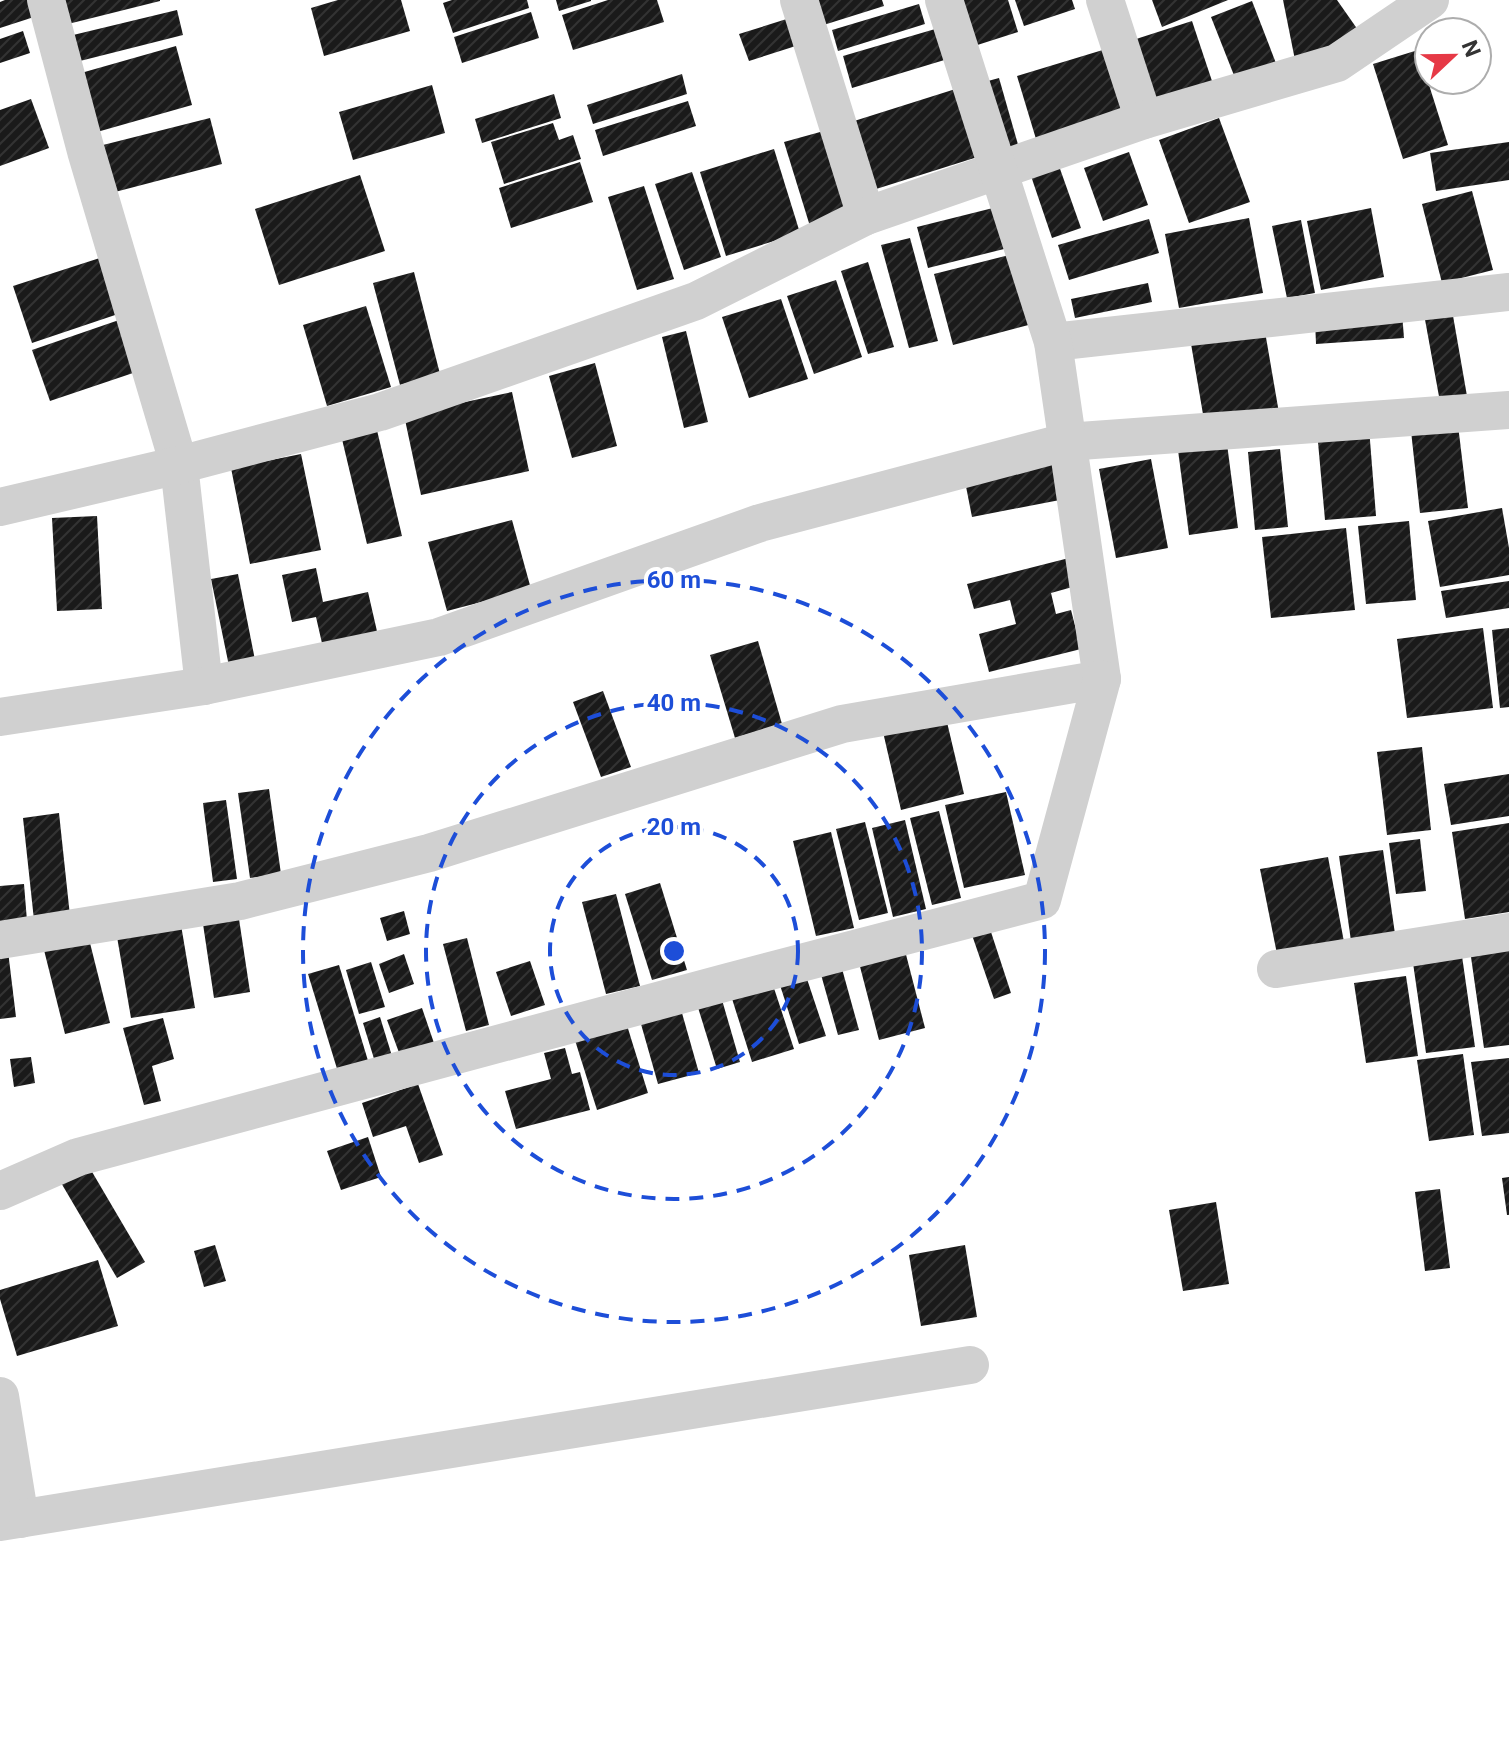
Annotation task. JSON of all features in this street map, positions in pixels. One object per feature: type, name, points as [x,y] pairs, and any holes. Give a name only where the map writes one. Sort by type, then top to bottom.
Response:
[{"type":"street","points":[[46,0],[86,151],[179,465],[204,686]]},
{"type":"street","points":[[799,0],[866,216]]},
{"type":"street","points":[[0,1191],[78,1157],[1042,900],[1102,679],[1053,342],[944,0]]},
{"type":"street","points":[[1105,0],[1144,120]]},
{"type":"street","points":[[0,507],[179,465],[380,412],[696,301],[866,216],[1144,120],[1337,63],[1430,0]]},
{"type":"street","points":[[1053,342],[1509,292]]},
{"type":"street","points":[[0,717],[204,686],[439,637],[760,523],[1066,442],[1509,410]]},
{"type":"street","points":[[0,940],[240,901],[429,853],[842,724],[1102,679]]},
{"type":"street","points":[[1276,969],[1509,932]]},
{"type":"street","points":[[0,1396],[10,1520],[970,1365]]},
{"type":"building","points":[[28,0],[34,17],[0,28],[0,2]]},
{"type":"building","points":[[58,0],[160,0],[160,1],[64,25]]},
{"type":"building","points":[[338,0],[401,0],[410,31],[324,56],[311,8]]},
{"type":"building","points":[[452,0],[527,0],[529,8],[453,33],[443,3]]},
{"type":"building","points":[[556,0],[591,0],[591,1],[559,11]]},
{"type":"building","points":[[608,0],[657,0],[664,22],[573,50],[562,15]]},
{"type":"building","points":[[807,0],[882,0],[884,6],[814,28]]},
{"type":"building","points":[[953,0],[1008,0],[1018,32],[968,48]]},
{"type":"building","points":[[1015,0],[1072,0],[1075,9],[1024,26]]},
{"type":"building","points":[[1152,0],[1228,0],[1162,27]]},
{"type":"building","points":[[1283,0],[1337,0],[1358,30],[1296,65]]},
{"type":"building","points":[[1252,1],[1279,71],[1239,88],[1211,17]]},
{"type":"building","points":[[919,4],[925,24],[838,51],[832,30]]},
{"type":"building","points":[[177,10],[183,35],[76,62],[69,36]]},
{"type":"building","points":[[531,12],[539,38],[462,63],[454,37]]},
{"type":"building","points":[[793,17],[802,44],[749,61],[739,34]]},
{"type":"building","points":[[1192,21],[1217,96],[1159,116],[1133,40]]},
{"type":"building","points":[[942,27],[951,58],[852,88],[843,56]]},
{"type":"building","points":[[23,31],[30,53],[0,63],[0,39]]},
{"type":"building","points":[[176,46],[192,105],[97,132],[81,73]]},
{"type":"building","points":[[1106,49],[1125,113],[1036,139],[1017,76]]},
{"type":"building","points":[[1413,52],[1413,96],[1433,96],[1448,145],[1403,159],[1373,64]]},
{"type":"building","points":[[682,74],[687,94],[593,124],[587,105]]},
{"type":"building","points":[[999,78],[1019,148],[996,154],[977,84]]},
{"type":"building","points":[[432,85],[445,133],[353,160],[339,112]]},
{"type":"building","points":[[965,86],[987,154],[873,190],[851,122]]},
{"type":"building","points":[[554,94],[561,118],[482,143],[475,119]]},
{"type":"building","points":[[31,99],[49,148],[0,166],[0,110]]},
{"type":"building","points":[[688,101],[696,126],[603,156],[595,130]]},
{"type":"building","points":[[210,118],[222,164],[115,192],[103,145]]},
{"type":"building","points":[[1219,118],[1250,202],[1189,223],[1159,140]]},
{"type":"building","points":[[553,123],[559,140],[573,135],[581,159],[504,184],[491,142]]},
{"type":"building","points":[[831,129],[860,222],[813,236],[784,142]]},
{"type":"building","points":[[1509,142],[1509,180],[1436,191],[1430,153]]},
{"type":"building","points":[[774,149],[800,233],[726,256],[700,172]]},
{"type":"building","points":[[1129,152],[1148,205],[1103,221],[1084,168]]},
{"type":"building","points":[[580,162],[593,202],[511,228],[499,188]]},
{"type":"building","points":[[1059,166],[1081,228],[1052,238],[1031,176]]},
{"type":"building","points":[[692,172],[721,257],[684,270],[655,184]]},
{"type":"building","points":[[360,175],[385,251],[279,285],[255,209]]},
{"type":"building","points":[[644,186],[674,279],[637,290],[608,197]]},
{"type":"building","points":[[1472,191],[1493,270],[1442,283],[1422,204]]},
{"type":"building","points":[[1001,206],[1012,247],[928,268],[917,227]]},
{"type":"building","points":[[1371,208],[1384,277],[1321,290],[1307,221]]},
{"type":"building","points":[[1249,218],[1263,293],[1179,308],[1165,234]]},
{"type":"building","points":[[1149,219],[1159,253],[1069,280],[1058,245]]},
{"type":"building","points":[[1301,220],[1315,293],[1287,298],[1272,226]]},
{"type":"building","points":[[910,238],[938,341],[909,348],[881,245]]},
{"type":"building","points":[[1021,252],[1040,322],[953,345],[934,274]]},
{"type":"building","points":[[106,256],[124,312],[32,343],[13,286]]},
{"type":"building","points":[[868,262],[894,347],[868,354],[841,271]]},
{"type":"building","points":[[414,272],[440,374],[400,385],[373,283]]},
{"type":"building","points":[[836,280],[862,357],[814,374],[787,296]]},
{"type":"building","points":[[1148,283],[1152,302],[1075,318],[1071,299]]},
{"type":"building","points":[[781,299],[808,379],[749,398],[722,317]]},
{"type":"building","points":[[366,306],[391,387],[327,406],[303,325]]},
{"type":"building","points":[[1452,310],[1467,396],[1440,402],[1424,314]]},
{"type":"building","points":[[1402,313],[1404,338],[1316,344],[1315,320]]},
{"type":"building","points":[[119,320],[136,372],[50,401],[32,350]]},
{"type":"building","points":[[1263,320],[1279,413],[1205,426],[1189,332]]},
{"type":"building","points":[[686,331],[708,422],[684,428],[662,337]]},
{"type":"building","points":[[595,363],[617,446],[572,458],[549,376]]},
{"type":"building","points":[[512,392],[529,471],[421,495],[404,415]]},
{"type":"building","points":[[1458,425],[1468,508],[1420,513],[1411,431]]},
{"type":"building","points":[[376,426],[402,536],[367,544],[341,435]]},
{"type":"building","points":[[1369,428],[1376,516],[1325,520],[1317,431]]},
{"type":"building","points":[[1227,444],[1238,528],[1189,535],[1178,450]]},
{"type":"building","points":[[1055,448],[1065,499],[972,517],[962,466]]},
{"type":"building","points":[[1280,449],[1288,527],[1255,530],[1248,452]]},
{"type":"building","points":[[301,454],[321,550],[250,564],[231,468]]},
{"type":"building","points":[[1151,459],[1168,548],[1116,558],[1099,469]]},
{"type":"building","points":[[1502,508],[1509,548],[1509,575],[1440,587],[1428,521]]},
{"type":"building","points":[[97,516],[102,609],[57,611],[52,518]]},
{"type":"building","points":[[512,520],[531,589],[447,611],[428,542]]},
{"type":"building","points":[[1409,521],[1416,600],[1366,604],[1358,526]]},
{"type":"building","points":[[1346,528],[1355,610],[1271,618],[1262,537]]},
{"type":"building","points":[[1069,558],[1076,586],[1051,593],[1056,614],[1071,610],[1081,649],[989,672],[979,634],[1016,624],[1010,600],[974,609],[967,584]]},
{"type":"building","points":[[316,568],[323,602],[368,592],[379,640],[324,652],[316,617],[292,622],[282,575]]},
{"type":"building","points":[[238,574],[255,660],[229,666],[211,579]]},
{"type":"building","points":[[1509,581],[1509,608],[1446,618],[1441,591]]},
{"type":"building","points":[[1483,628],[1493,708],[1407,718],[1397,639]]},
{"type":"building","points":[[1509,628],[1509,707],[1500,708],[1492,630]]},
{"type":"building","points":[[758,641],[782,724],[735,738],[710,655]]},
{"type":"building","points":[[603,691],[631,767],[601,777],[573,702]]},
{"type":"building","points":[[946,718],[964,794],[901,810],[883,732]]},
{"type":"building","points":[[1422,747],[1431,830],[1387,835],[1377,752]]},
{"type":"building","points":[[1509,774],[1509,816],[1451,825],[1444,784]]},
{"type":"building","points":[[269,789],[281,874],[250,878],[238,793]]},
{"type":"building","points":[[1006,792],[1025,875],[964,888],[945,805]]},
{"type":"building","points":[[226,800],[237,879],[213,882],[203,803]]},
{"type":"building","points":[[939,811],[961,898],[932,905],[910,818]]},
{"type":"building","points":[[59,813],[70,916],[34,920],[23,818]]},
{"type":"building","points":[[905,820],[926,909],[893,917],[872,828]]},
{"type":"building","points":[[865,822],[888,913],[859,920],[836,829]]},
{"type":"building","points":[[1509,823],[1509,912],[1465,919],[1452,832]]},
{"type":"building","points":[[831,832],[854,928],[816,936],[793,841]]},
{"type":"building","points":[[1420,839],[1426,891],[1396,894],[1389,843]]},
{"type":"building","points":[[1383,850],[1396,941],[1352,948],[1339,856]]},
{"type":"building","points":[[1328,857],[1344,942],[1277,954],[1260,869]]},
{"type":"building","points":[[660,883],[687,970],[652,980],[625,894]]},
{"type":"building","points":[[24,884],[27,921],[0,923],[0,886]]},
{"type":"building","points":[[616,894],[640,986],[606,994],[582,902]]},
{"type":"building","points":[[404,911],[410,934],[387,941],[380,918]]},
{"type":"building","points":[[180,919],[195,1008],[131,1018],[116,931]]},
{"type":"building","points":[[239,919],[250,992],[214,998],[203,924]]},
{"type":"building","points":[[989,926],[1011,993],[994,999],[971,932]]},
{"type":"building","points":[[467,938],[489,1025],[466,1031],[443,944]]},
{"type":"building","points":[[89,939],[110,1023],[65,1034],[44,950]]},
{"type":"building","points":[[903,943],[925,1028],[879,1040],[857,955]]},
{"type":"building","points":[[1509,945],[1509,1045],[1484,1048],[1470,950]]},
{"type":"building","points":[[0,951],[8,951],[16,1017],[0,1019]]},
{"type":"building","points":[[404,954],[414,984],[389,993],[379,964]]},
{"type":"building","points":[[1462,956],[1475,1047],[1426,1053],[1413,963]]},
{"type":"building","points":[[839,958],[859,1030],[838,1035],[818,964]]},
{"type":"building","points":[[530,961],[545,1005],[511,1016],[496,972]]},
{"type":"building","points":[[371,962],[385,1007],[359,1014],[346,970]]},
{"type":"building","points":[[339,965],[369,1064],[338,1072],[308,974]]},
{"type":"building","points":[[769,973],[794,1049],[752,1062],[728,986]]},
{"type":"building","points":[[805,973],[826,1036],[799,1044],[779,982]]},
{"type":"building","points":[[1406,976],[1418,1056],[1366,1063],[1354,983]]},
{"type":"building","points":[[720,993],[740,1062],[717,1069],[696,1001]]},
{"type":"building","points":[[680,1006],[699,1073],[658,1084],[639,1017]]},
{"type":"building","points":[[422,1008],[435,1046],[401,1058],[387,1020]]},
{"type":"building","points":[[380,1017],[392,1056],[375,1062],[363,1023]]},
{"type":"building","points":[[163,1018],[174,1059],[152,1066],[161,1101],[144,1105],[123,1028]]},
{"type":"building","points":[[625,1019],[648,1093],[597,1110],[573,1034]]},
{"type":"building","points":[[565,1048],[572,1074],[580,1072],[590,1110],[516,1129],[505,1091],[551,1079],[544,1053]]},
{"type":"building","points":[[1463,1054],[1474,1135],[1429,1141],[1417,1060]]},
{"type":"building","points":[[31,1057],[35,1083],[14,1087],[10,1059]]},
{"type":"building","points":[[1509,1058],[1509,1133],[1482,1136],[1471,1062]]},
{"type":"building","points":[[418,1084],[443,1155],[419,1163],[406,1126],[373,1137],[362,1103]]},
{"type":"building","points":[[368,1137],[381,1177],[341,1190],[327,1151]]},
{"type":"building","points":[[88,1165],[145,1262],[117,1278],[60,1181]]},
{"type":"building","points":[[1509,1177],[1509,1215],[1507,1215],[1502,1178]]},
{"type":"building","points":[[1440,1189],[1450,1268],[1425,1271],[1415,1192]]},
{"type":"building","points":[[1216,1202],[1229,1284],[1183,1291],[1169,1210]]},
{"type":"building","points":[[215,1245],[226,1281],[204,1287],[194,1251]]},
{"type":"building","points":[[965,1245],[977,1317],[921,1326],[909,1255]]},
{"type":"building","points":[[98,1260],[118,1326],[17,1356],[0,1290]]}]
